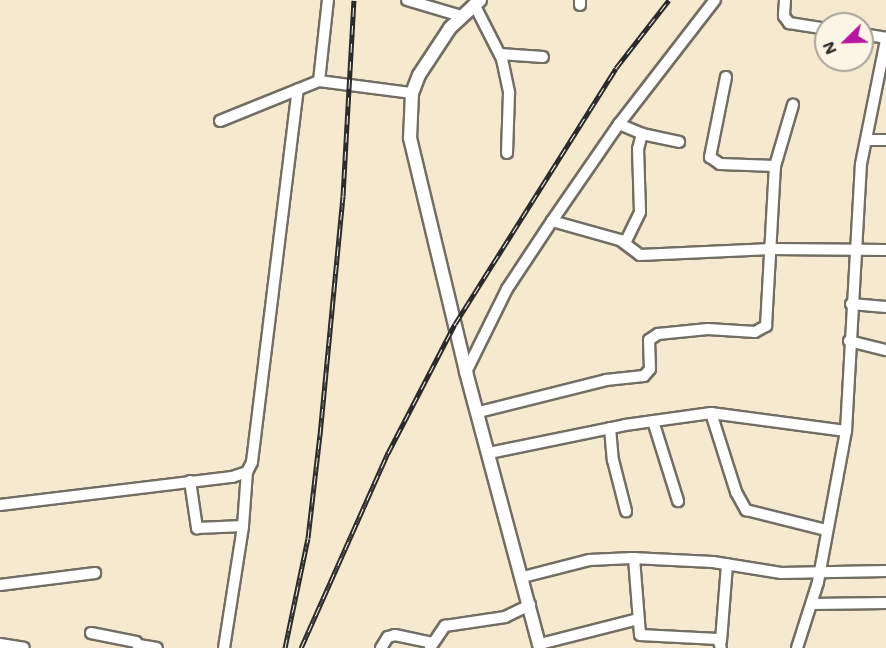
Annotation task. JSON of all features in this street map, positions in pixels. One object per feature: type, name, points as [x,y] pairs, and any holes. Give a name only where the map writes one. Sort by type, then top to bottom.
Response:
[{"type":"street","points":[[319,81],[328,0]]},
{"type":"street","points":[[407,0],[461,16]]},
{"type":"street","points":[[466,372],[507,289],[552,221],[619,124],[715,0]]},
{"type":"street","points":[[786,0],[784,16],[789,24],[814,27]]},
{"type":"street","points":[[507,153],[509,93],[500,54],[477,2],[461,16],[419,75],[412,93],[410,138],[466,372],[479,412],[540,646],[638,619]]},
{"type":"street","points":[[796,648],[812,604],[819,574],[846,431],[854,251],[866,140],[886,39]]},
{"type":"street","points":[[500,54],[543,57]]},
{"type":"street","points":[[726,77],[710,158],[720,164],[775,166]]},
{"type":"street","points":[[220,122],[319,81],[412,93]]},
{"type":"street","points":[[224,648],[243,526],[247,472],[252,462],[298,90]]},
{"type":"street","points":[[479,412],[606,380],[644,376],[650,369],[649,340],[658,334],[708,329],[761,331],[768,319],[775,166],[793,105]]},
{"type":"street","points":[[619,124],[642,134],[679,141]]},
{"type":"street","points":[[625,243],[640,212],[638,149],[642,134]]},
{"type":"street","points":[[866,140],[886,140]]},
{"type":"street","points":[[552,221],[625,243],[635,254],[648,256],[772,249],[886,250]]},
{"type":"street","points":[[851,304],[886,307]]},
{"type":"street","points":[[849,341],[886,350]]},
{"type":"street","points":[[489,453],[610,428],[711,412],[846,431]]},
{"type":"street","points":[[711,412],[736,492],[746,510],[826,530]]},
{"type":"street","points":[[653,421],[678,501]]},
{"type":"street","points":[[610,428],[613,460],[626,511]]},
{"type":"street","points":[[0,505],[190,482],[247,472]]},
{"type":"street","points":[[190,482],[197,528],[243,526]]},
{"type":"street","points":[[523,577],[589,560],[634,558],[727,564],[762,572],[819,574],[886,571]]},
{"type":"street","points":[[634,558],[638,619],[643,637],[721,644],[727,564]]},
{"type":"street","points":[[0,585],[95,573]]},
{"type":"street","points":[[812,604],[886,603]]},
{"type":"street","points":[[381,648],[388,636],[395,635],[435,643],[456,622],[489,621],[530,605]]},
{"type":"street","points":[[91,633],[139,647],[158,648]]},
{"type":"street","points":[[0,644],[24,648]]},
{"type":"railway","points":[[285,648],[308,538],[320,435],[343,196],[354,0]]},
{"type":"railway","points":[[301,648],[388,453],[455,324],[616,68],[669,0]]}]
